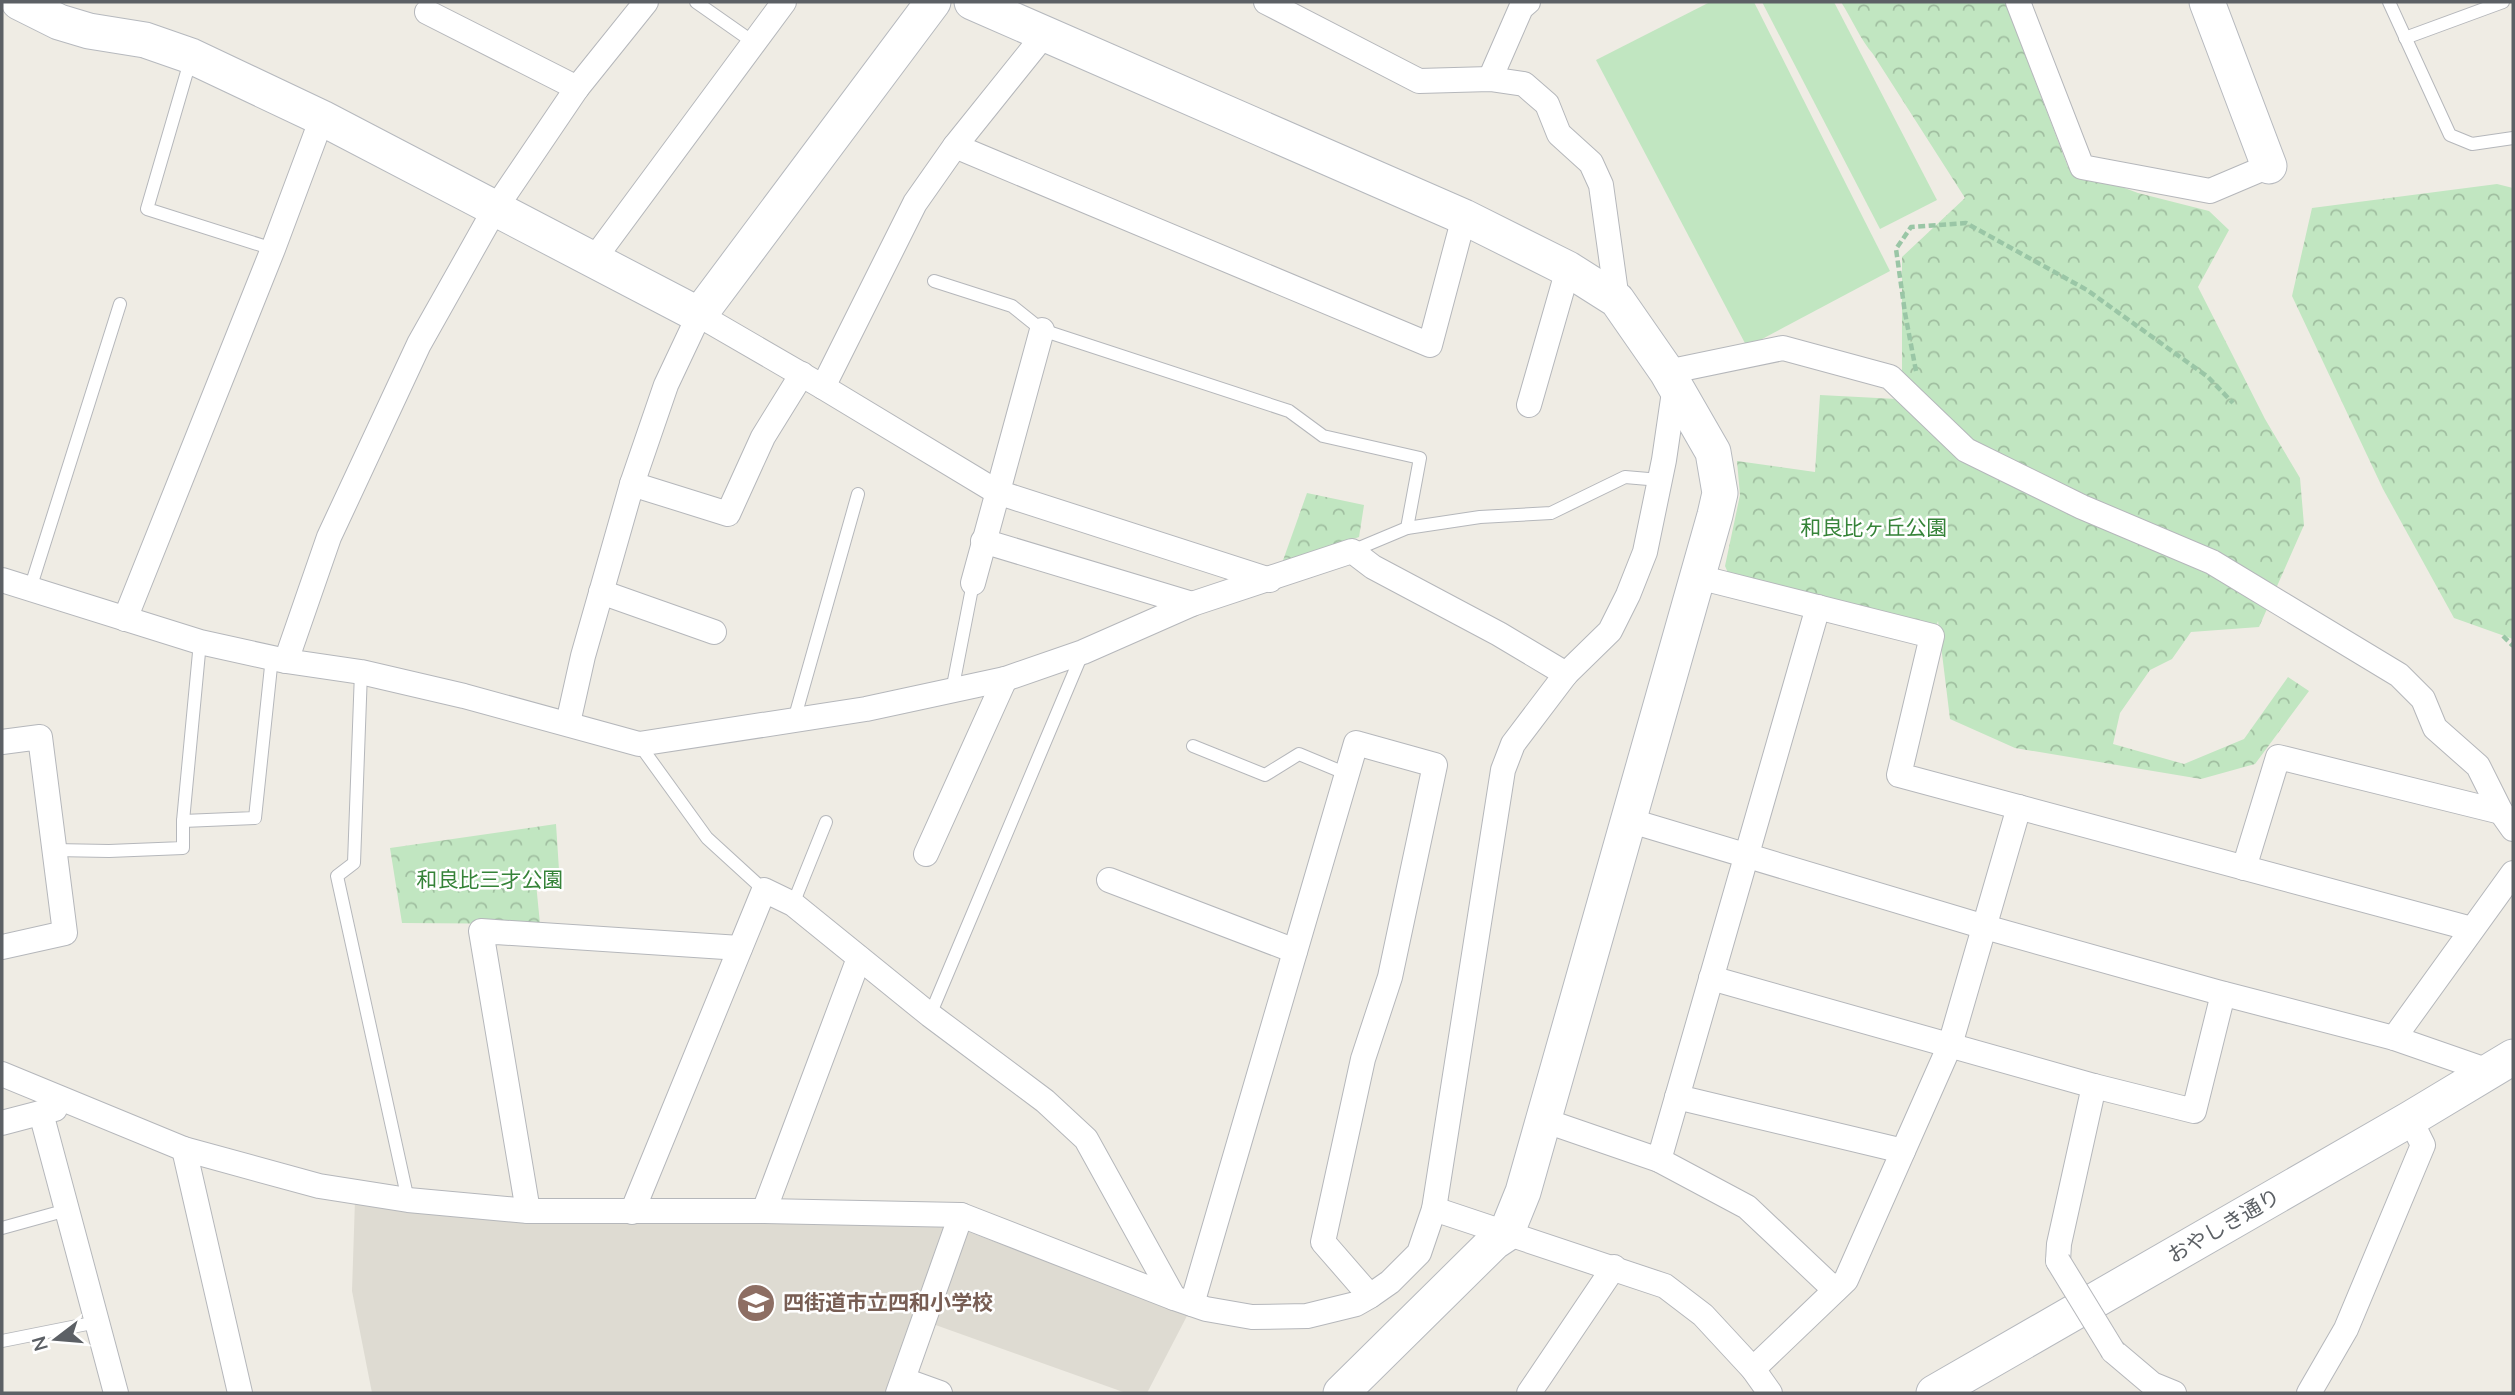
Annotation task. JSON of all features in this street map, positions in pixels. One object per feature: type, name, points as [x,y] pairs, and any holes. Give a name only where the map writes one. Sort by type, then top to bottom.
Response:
[{"type":"street","points":[[19,2],[59,22],[89,31],[145,40],[191,56],[322,118],[699,315],[997,492],[1270,580]]},
{"type":"street","points":[[279,659],[329,537],[419,344],[495,209],[577,88],[646,2]]},
{"type":"street","points":[[594,259],[785,2]]},
{"type":"street","points":[[568,723],[583,656],[632,484],[666,385],[699,315],[933,2]]},
{"type":"street","points":[[972,2],[1464,218],[1568,269],[1617,300],[1671,378],[1713,452],[1720,493],[1523,1192],[1506,1234],[1485,1252],[1356,1388]]},
{"type":"street","points":[[1490,79],[1521,8],[1528,2]]},
{"type":"street","points":[[2018,2],[2082,167],[2210,191],[2269,166],[2207,2]]},
{"type":"street","points":[[1282,5],[1419,81],[1490,79],[1524,83],[1547,104],[1559,134],[1591,163],[1601,186],[1617,300]]},
{"type":"street","points":[[428,12],[577,88]]},
{"type":"street","points":[[632,484],[728,514],[763,437],[813,381],[915,203],[955,146],[1044,35]]},
{"type":"street","points":[[125,619],[273,249],[322,118]]},
{"type":"street","points":[[955,146],[1430,345],[1464,218]]},
{"type":"street","points":[[1529,405],[1568,269]]},
{"type":"street","points":[[973,583],[1042,331]]},
{"type":"street","points":[[1671,378],[1783,348],[1890,377],[1966,450],[2082,507],[2212,562],[2399,675],[2423,699],[2435,727],[2477,766],[2507,820]]},
{"type":"street","points":[[2,1074],[184,1149],[319,1186],[408,1200],[528,1211],[764,1211],[961,1215],[1183,1301],[1252,1318],[1307,1317],[1356,1304],[1390,1282],[1419,1253],[1434,1209],[1503,770],[1513,744],[1566,674],[1610,631],[1628,595],[1645,552],[1660,480],[1671,378]]},
{"type":"street","points":[[983,541],[1192,604]]},
{"type":"street","points":[[2,580],[200,642],[279,659],[361,672],[568,723],[639,744],[866,709],[1004,679],[1083,653],[1192,604],[1352,551],[1373,567],[1499,634],[1566,674]]},
{"type":"street","points":[[1698,577],[1932,636],[1899,775],[2472,929]]},
{"type":"street","points":[[601,592],[714,632]]},
{"type":"street","points":[[1659,1160],[1818,607]]},
{"type":"street","points":[[926,854],[1004,679]]},
{"type":"street","points":[[2,742],[40,737],[65,933],[2,947]]},
{"type":"street","points":[[1183,1301],[1295,951],[1356,743],[1435,765],[1390,977],[1363,1059],[1323,1242],[1370,1296]]},
{"type":"street","points":[[2244,868],[2278,757],[2507,820]]},
{"type":"street","points":[[1753,1369],[1846,1280],[1950,1045],[2019,807]]},
{"type":"street","points":[[1628,820],[1985,927],[2223,994],[2501,1064]]},
{"type":"street","points":[[2394,1038],[2513,873]]},
{"type":"street","points":[[1109,880],[1295,951]]},
{"type":"street","points":[[632,1212],[764,890],[793,904],[930,1015],[1045,1101],[1086,1139],[1183,1301]]},
{"type":"street","points":[[528,1211],[481,931],[740,948]]},
{"type":"street","points":[[764,1211],[859,958]]},
{"type":"street","points":[[1711,978],[2094,1086],[2194,1111],[2223,994]]},
{"type":"street","name":"おやしき通り","points":[[1934,1393],[2501,1064]]},
{"type":"street","points":[[2094,1086],[2059,1244],[2058,1261],[2113,1351],[2152,1384],[2174,1393]]},
{"type":"street","points":[[1677,1097],[1903,1151]]},
{"type":"street","points":[[2,1122],[76,1105]]},
{"type":"street","points":[[41,1113],[116,1393]]},
{"type":"street","points":[[2309,1393],[2346,1329],[2423,1145],[2410,1119]]},
{"type":"street","points":[[1543,1121],[1659,1160],[1747,1208],[1835,1290]]},
{"type":"street","points":[[184,1149],[240,1393]]},
{"type":"street","points":[[1434,1209],[1665,1286],[1703,1315],[1753,1369],[1770,1393]]},
{"type":"street","points":[[940,1393],[901,1387],[961,1215]]},
{"type":"street","points":[[1529,1393],[1614,1268]]},
{"type":"lane","points":[[696,2],[753,42]]},
{"type":"lane","points":[[2389,2],[2450,135],[2472,144],[2513,138]]},
{"type":"lane","points":[[2406,38],[2503,2]]},
{"type":"lane","points":[[191,56],[146,209],[273,249]]},
{"type":"lane","points":[[934,281],[1012,306],[1042,331],[1289,411],[1323,436],[1420,458],[1407,528]]},
{"type":"lane","points":[[30,589],[120,304]]},
{"type":"lane","points":[[1352,551],[1407,528],[1480,517],[1551,513],[1625,477],[1660,480]]},
{"type":"lane","points":[[794,720],[858,494]]},
{"type":"lane","points":[[952,691],[973,583]]},
{"type":"lane","points":[[54,850],[183,848],[183,821],[200,642]]},
{"type":"lane","points":[[930,1015],[1083,653]]},
{"type":"lane","points":[[183,821],[255,818],[279,659]]},
{"type":"lane","points":[[361,672],[355,863],[337,876],[408,1200]]},
{"type":"lane","points":[[639,744],[707,838],[764,890]]},
{"type":"lane","points":[[1192,746],[1265,775],[1299,754],[1347,774]]},
{"type":"lane","points":[[793,904],[826,822]]},
{"type":"lane","points":[[2,1228],[67,1210]]},
{"type":"lane","points":[[2,1341],[97,1322]]},
{"type":"path","points":[[1924,410],[1896,249],[1911,227],[1966,223],[2087,290],[2208,377],[2232,403]]},
{"type":"path","points":[[2503,636],[2513,646]]},
{"type":"shaded area","name":"四街道市立四和小学校","points":[[355,1200],[942,1222],[1188,1314],[1147,1393],[1126,1393],[916,1318],[886,1393],[372,1393],[352,1291]]},
{"type":"green space","points":[[1710,2],[1754,2],[1890,271],[1747,347],[1596,60]]},
{"type":"green space","points":[[1762,2],[1834,2],[1937,200],[1880,229]]},
{"type":"green space","name":"和良比ヶ丘公園","points":[[1841,2],[2005,2],[2068,167],[2138,193],[2209,211],[2229,230],[2198,287],[2265,419],[2300,478],[2304,525],[2259,627],[2191,632],[2172,659],[2150,670],[2120,713],[2113,744],[2184,764],[2244,739],[2288,677],[2309,691],[2255,764],[2201,779],[2015,748],[1950,719],[1938,621],[1936,627],[1729,575],[1725,566],[1740,495],[1737,461],[1815,472],[1820,395],[1897,399],[1902,402],[1902,257],[1965,198]]},
{"type":"green space","points":[[2497,184],[2513,188],[2513,639],[2454,618],[2383,489],[2292,296],[2312,208]]},
{"type":"green space","points":[[1307,493],[1364,505],[1359,537],[1281,566]]},
{"type":"green space","name":"和良比三才公園","points":[[556,824],[559,870],[535,873],[540,924],[402,923],[390,848]]},
{"type":"place","name":"四街道市立四和小学校","points":[[756,1303]]}]
